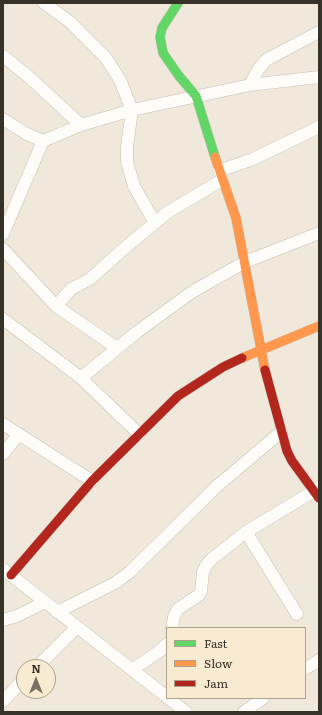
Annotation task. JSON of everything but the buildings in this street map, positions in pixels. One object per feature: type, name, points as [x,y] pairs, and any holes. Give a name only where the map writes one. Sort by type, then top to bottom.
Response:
[{"type":"street","points":[[44,3],[70,22],[106,58],[120,80],[132,110],[127,147],[127,162],[134,186],[155,223]]},
{"type":"street","points":[[172,627],[174,617],[178,610],[199,595],[201,591],[202,572],[207,564],[246,532],[318,492],[292,461],[281,432],[261,350],[236,218],[196,96],[179,76],[163,53],[160,37],[162,28],[178,3]]},
{"type":"street","points":[[250,85],[258,70],[266,60],[319,32]]},
{"type":"street","points":[[3,56],[29,77],[81,125]]},
{"type":"street","points":[[3,234],[43,141],[81,125],[132,110],[250,85],[319,78]]},
{"type":"street","points":[[4,123],[43,141]]},
{"type":"street","points":[[56,306],[71,289],[90,279],[168,212],[221,176],[319,127]]},
{"type":"street","points":[[81,378],[137,332],[192,292],[245,262],[319,233]]},
{"type":"street","points":[[3,249],[56,306],[117,348]]},
{"type":"street","points":[[3,319],[81,378],[139,434]]},
{"type":"street","points":[[166,696],[7,572],[92,481],[178,396],[223,368],[261,350],[319,326]]},
{"type":"street","points":[[3,424],[92,481]]},
{"type":"street","points":[[57,612],[115,583],[130,572],[216,487],[281,432]]},
{"type":"street","points":[[3,454],[18,435]]},
{"type":"street","points":[[246,532],[297,614]]},
{"type":"street","points":[[44,659],[74,625],[80,600]]},
{"type":"street","points":[[3,620],[18,616],[45,602]]},
{"type":"street","points":[[132,670],[166,645]]},
{"type":"street","points":[[306,668],[319,660]]},
{"type":"street","points":[[3,700],[16,687]]},
{"type":"street","points":[[169,699],[186,712]]},
{"type":"street","points":[[244,712],[262,699]]},
{"type":"traffic: fast","points":[[178,3],[162,28],[160,37],[163,53],[179,76],[196,96],[215,157]]},
{"type":"traffic: slow","points":[[215,157],[236,218],[265,370]]},
{"type":"traffic: slow","points":[[242,358],[319,326]]},
{"type":"traffic: jam","points":[[11,575],[92,481],[178,396],[223,367],[242,358]]},
{"type":"traffic: jam","points":[[265,370],[287,451],[292,461],[319,498]]}]
